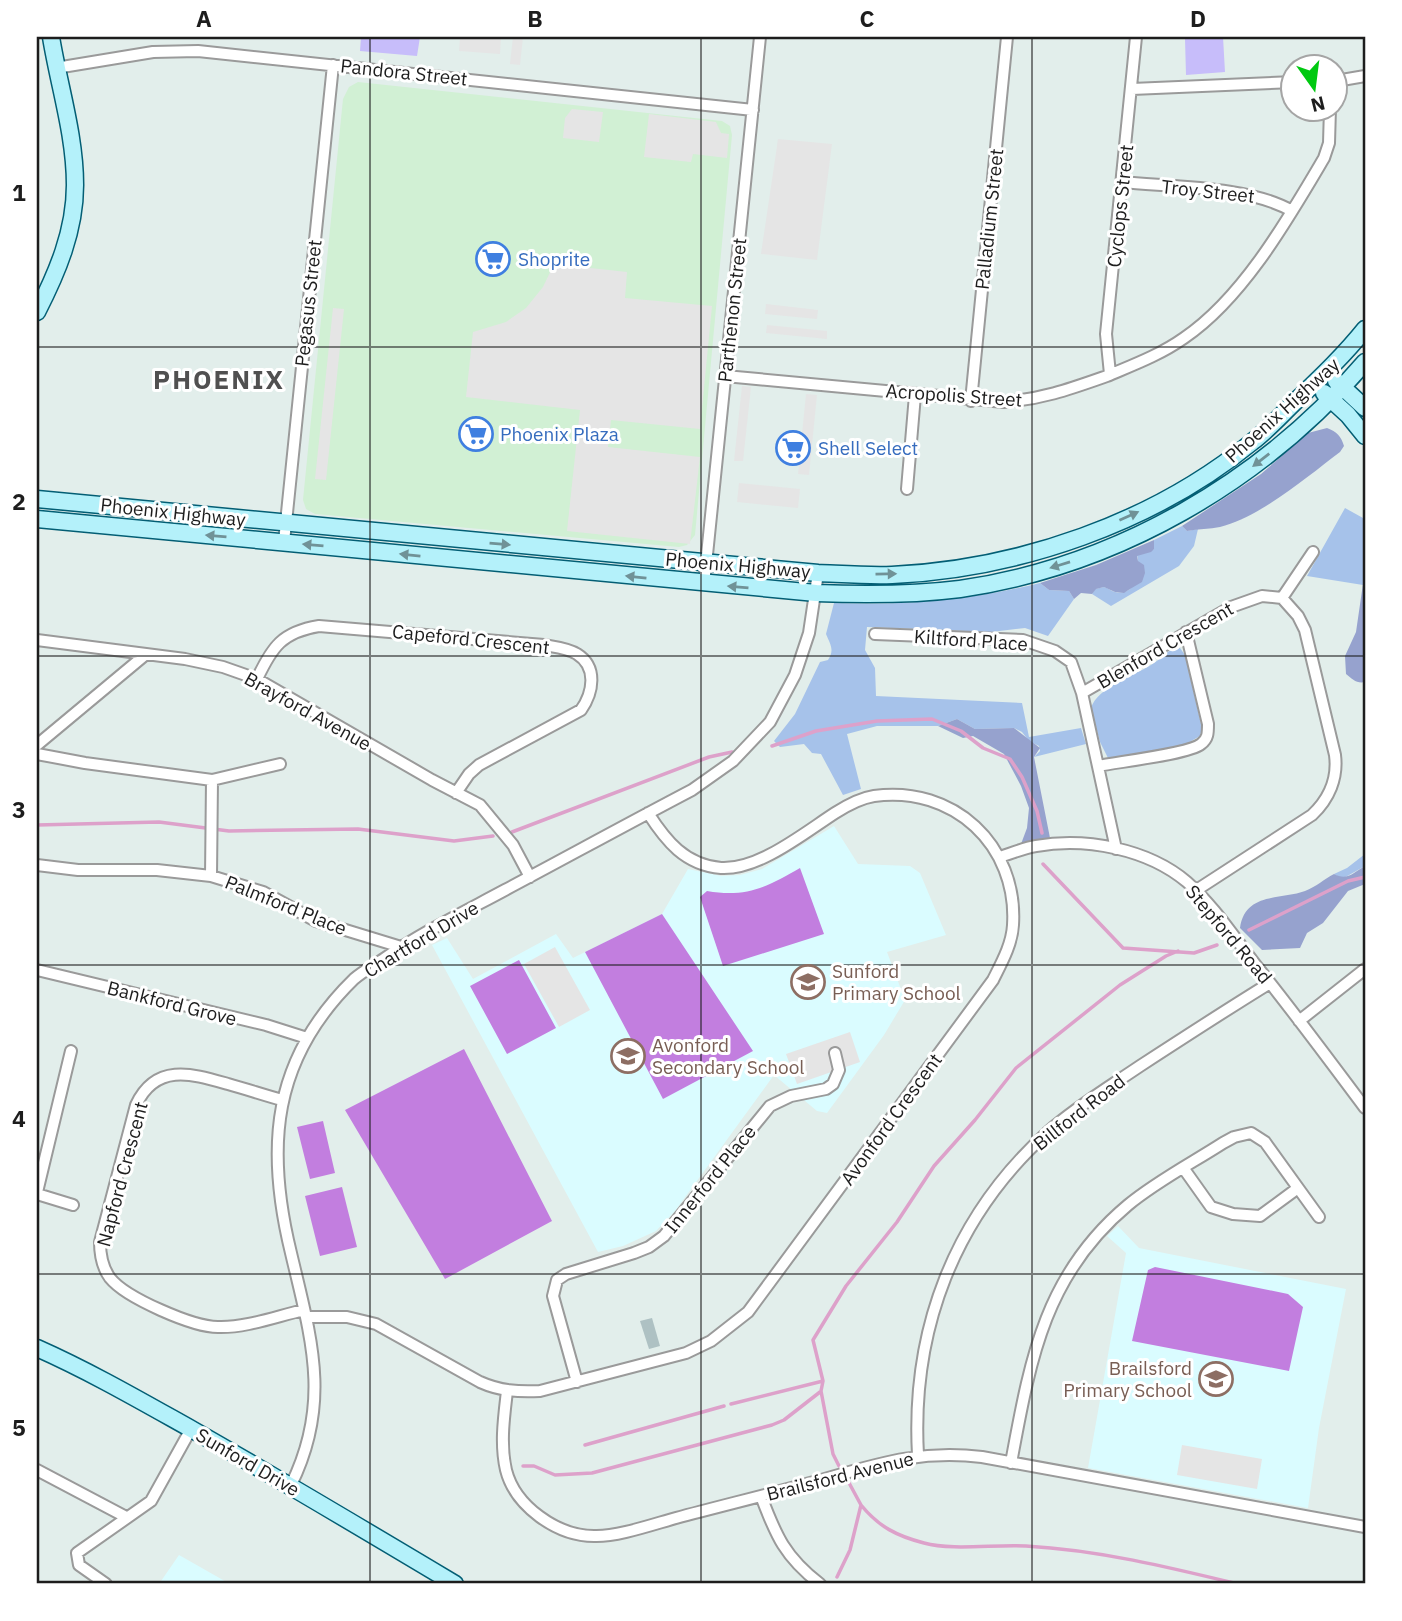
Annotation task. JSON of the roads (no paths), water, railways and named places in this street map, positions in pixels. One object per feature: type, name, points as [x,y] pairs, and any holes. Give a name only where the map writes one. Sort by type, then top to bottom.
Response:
[{"type":"main road","points":[[37,312],[61,260],[74,205],[73,149],[51,37]]},
{"type":"main road","name":"Phoenix Highway","points":[[37,499],[818,573],[891,575],[970,566],[1010,558],[1096,531],[1173,495],[1251,443],[1320,379],[1365,329]]},
{"type":"main road","name":"Phoenix Highway","points":[[37,519],[816,593],[886,595],[959,589],[1006,580],[1079,559],[1151,529],[1183,512],[1233,481],[1298,430],[1365,362]]},
{"type":"main road","points":[[1320,379],[1343,387],[1365,408]]},
{"type":"main road","points":[[1320,379],[1331,399],[1362,431]]},
{"type":"main road","points":[[1298,430],[1318,416],[1325,415],[1343,418],[1362,431]]},
{"type":"main road","name":"Sunford Drive","points":[[37,1348],[75,1365],[291,1485],[455,1584]]},
{"type":"street","name":"Parthenon Street","points":[[704,584],[760,37]]},
{"type":"street","name":"Palladium Street","points":[[971,401],[1007,37]]},
{"type":"street","name":"Cyclops Street","points":[[1110,374],[1107,334],[1136,37]]},
{"type":"street","name":"Pandora Street","points":[[57,68],[153,52],[183,50],[753,110]]},
{"type":"street","name":"Pegasus Street","points":[[284,542],[333,65]]},
{"type":"street","points":[[1132,89],[1280,83]]},
{"type":"street","name":"Acropolis Street","points":[[724,376],[1004,402],[1034,400],[1110,374],[1161,352],[1208,320],[1243,282],[1292,211],[1328,150],[1331,122]]},
{"type":"street","name":"Troy Street","points":[[1122,182],[1249,194],[1277,202],[1292,211]]},
{"type":"street","points":[[907,489],[915,395]]},
{"type":"street","points":[[1195,891],[1312,815],[1321,807],[1332,785],[1337,769],[1335,755],[1305,630],[1298,615],[1282,598],[1313,552]]},
{"type":"street","name":"Chartford Drive","points":[[291,1485],[304,1456],[314,1413],[314,1364],[278,1192],[276,1159],[282,1100],[295,1061],[307,1038],[324,1013],[355,978],[401,947],[692,790],[733,761],[770,722],[795,676],[809,633],[818,573]]},
{"type":"street","name":"Blenford Crescent","points":[[1116,849],[1082,692],[1245,601],[1262,596],[1282,598]]},
{"type":"street","name":"Capeford Crescent","points":[[257,679],[268,655],[286,636],[303,628],[319,626],[544,645],[579,655],[591,673],[592,686],[589,699],[581,710],[479,765],[456,793]]},
{"type":"street","points":[[1098,766],[1189,750],[1208,736],[1208,724],[1186,632]]},
{"type":"street","name":"Kiltford Place","points":[[875,634],[1023,640],[1055,651],[1071,662],[1082,692]]},
{"type":"street","name":"Brayford Avenue","points":[[37,640],[223,667],[257,679],[480,805],[513,845],[530,877]]},
{"type":"street","points":[[37,745],[145,655]]},
{"type":"street","points":[[37,754],[85,763],[212,779],[280,764]]},
{"type":"street","name":"Palmford Place","points":[[211,876],[212,779]]},
{"type":"street","name":"Avonford Crescent","points":[[305,1314],[347,1317],[376,1324],[480,1382],[508,1391],[540,1391],[686,1353],[711,1340],[748,1312],[993,980],[1008,949],[1013,927],[1013,896],[1000,857],[985,834],[971,822],[948,808],[923,798],[871,796],[846,807],[756,861],[747,865],[722,868],[697,863],[677,851],[665,839],[648,813]]},
{"type":"street","name":"Stepford Road","points":[[1000,857],[1036,846],[1073,843],[1116,849],[1138,855],[1164,867],[1195,891],[1269,982],[1365,1108]]},
{"type":"street","name":"Palmford Place","points":[[37,864],[78,870],[157,870],[211,876],[263,892],[316,921],[401,947]]},
{"type":"street","points":[[1299,1021],[1365,969]]},
{"type":"street","name":"Bankford Grove","points":[[37,970],[266,1025],[307,1038]]},
{"type":"street","name":"Billford Road","points":[[918,1455],[918,1381],[930,1321],[951,1263],[987,1199],[1033,1145],[1069,1115],[1269,982]]},
{"type":"street","points":[[71,1051],[37,1193],[73,1205]]},
{"type":"street","name":"Innerford Place","points":[[577,1382],[553,1296],[557,1280],[566,1274],[649,1247],[664,1236],[764,1112],[781,1099],[827,1088],[833,1084],[839,1070],[835,1053]]},
{"type":"street","name":"Napford Crescent","points":[[282,1100],[194,1075],[169,1076],[156,1080],[136,1105],[100,1242],[100,1254],[106,1272],[119,1286],[192,1322],[219,1328],[305,1314]]},
{"type":"street","points":[[1011,1463],[1028,1373],[1055,1297],[1073,1265],[1099,1233],[1130,1204],[1234,1137],[1251,1133],[1265,1142],[1319,1217]]},
{"type":"street","points":[[1184,1169],[1211,1207],[1233,1214],[1259,1216],[1298,1188]]},
{"type":"street","name":"Brailsford Avenue","points":[[508,1391],[503,1432],[506,1472],[531,1510],[554,1525],[574,1533],[594,1536],[629,1530],[918,1455],[962,1455],[1365,1527]]},
{"type":"street","points":[[106,1584],[79,1565],[77,1553],[156,1495],[191,1430]]},
{"type":"street","points":[[37,1470],[126,1517]]},
{"type":"street","points":[[761,1496],[780,1543],[793,1561],[820,1584]]},
{"type":"waterway","points":[[772,746],[816,731],[877,721],[932,719],[961,731],[983,748],[1010,759],[1022,777],[1037,811],[1042,833]]},
{"type":"waterway","points":[[512,832],[709,757],[732,752]]},
{"type":"waterway","points":[[37,825],[159,822],[229,831],[358,829],[454,841],[493,836]]},
{"type":"waterway","points":[[1043,864],[1123,948],[1194,953],[1217,945]]},
{"type":"waterway","points":[[1249,930],[1348,881],[1365,877]]},
{"type":"waterway","points":[[839,1466],[833,1454],[821,1391],[823,1381],[813,1340],[846,1286],[897,1222],[934,1166],[1016,1068],[1120,985],[1178,951]]},
{"type":"waterway","points":[[731,1404],[823,1381]]},
{"type":"waterway","points":[[523,1466],[534,1466],[555,1475],[592,1473],[772,1425],[784,1420],[820,1392]]},
{"type":"waterway","points":[[585,1445],[724,1406]]},
{"type":"waterway","points":[[837,1577],[850,1550],[861,1505],[848,1481]]},
{"type":"waterway","points":[[861,1505],[889,1530],[924,1543],[948,1547],[1026,1546],[1080,1551],[1238,1584]]},
{"type":"place","name":"Shoprite","points":[[493,259]]},
{"type":"place","name":"Phoenix Plaza","points":[[476,434]]},
{"type":"place","name":"Shell Select","points":[[793,448]]},
{"type":"place","name":"Sunford Primary School","points":[[808,982]]},
{"type":"place","name":"Avonford Secondary School","points":[[628,1056]]},
{"type":"place","name":"Brailsford Primary School","points":[[1216,1379]]},
{"type":"district","name":"PHOENIX","points":[[219,379]]}]
